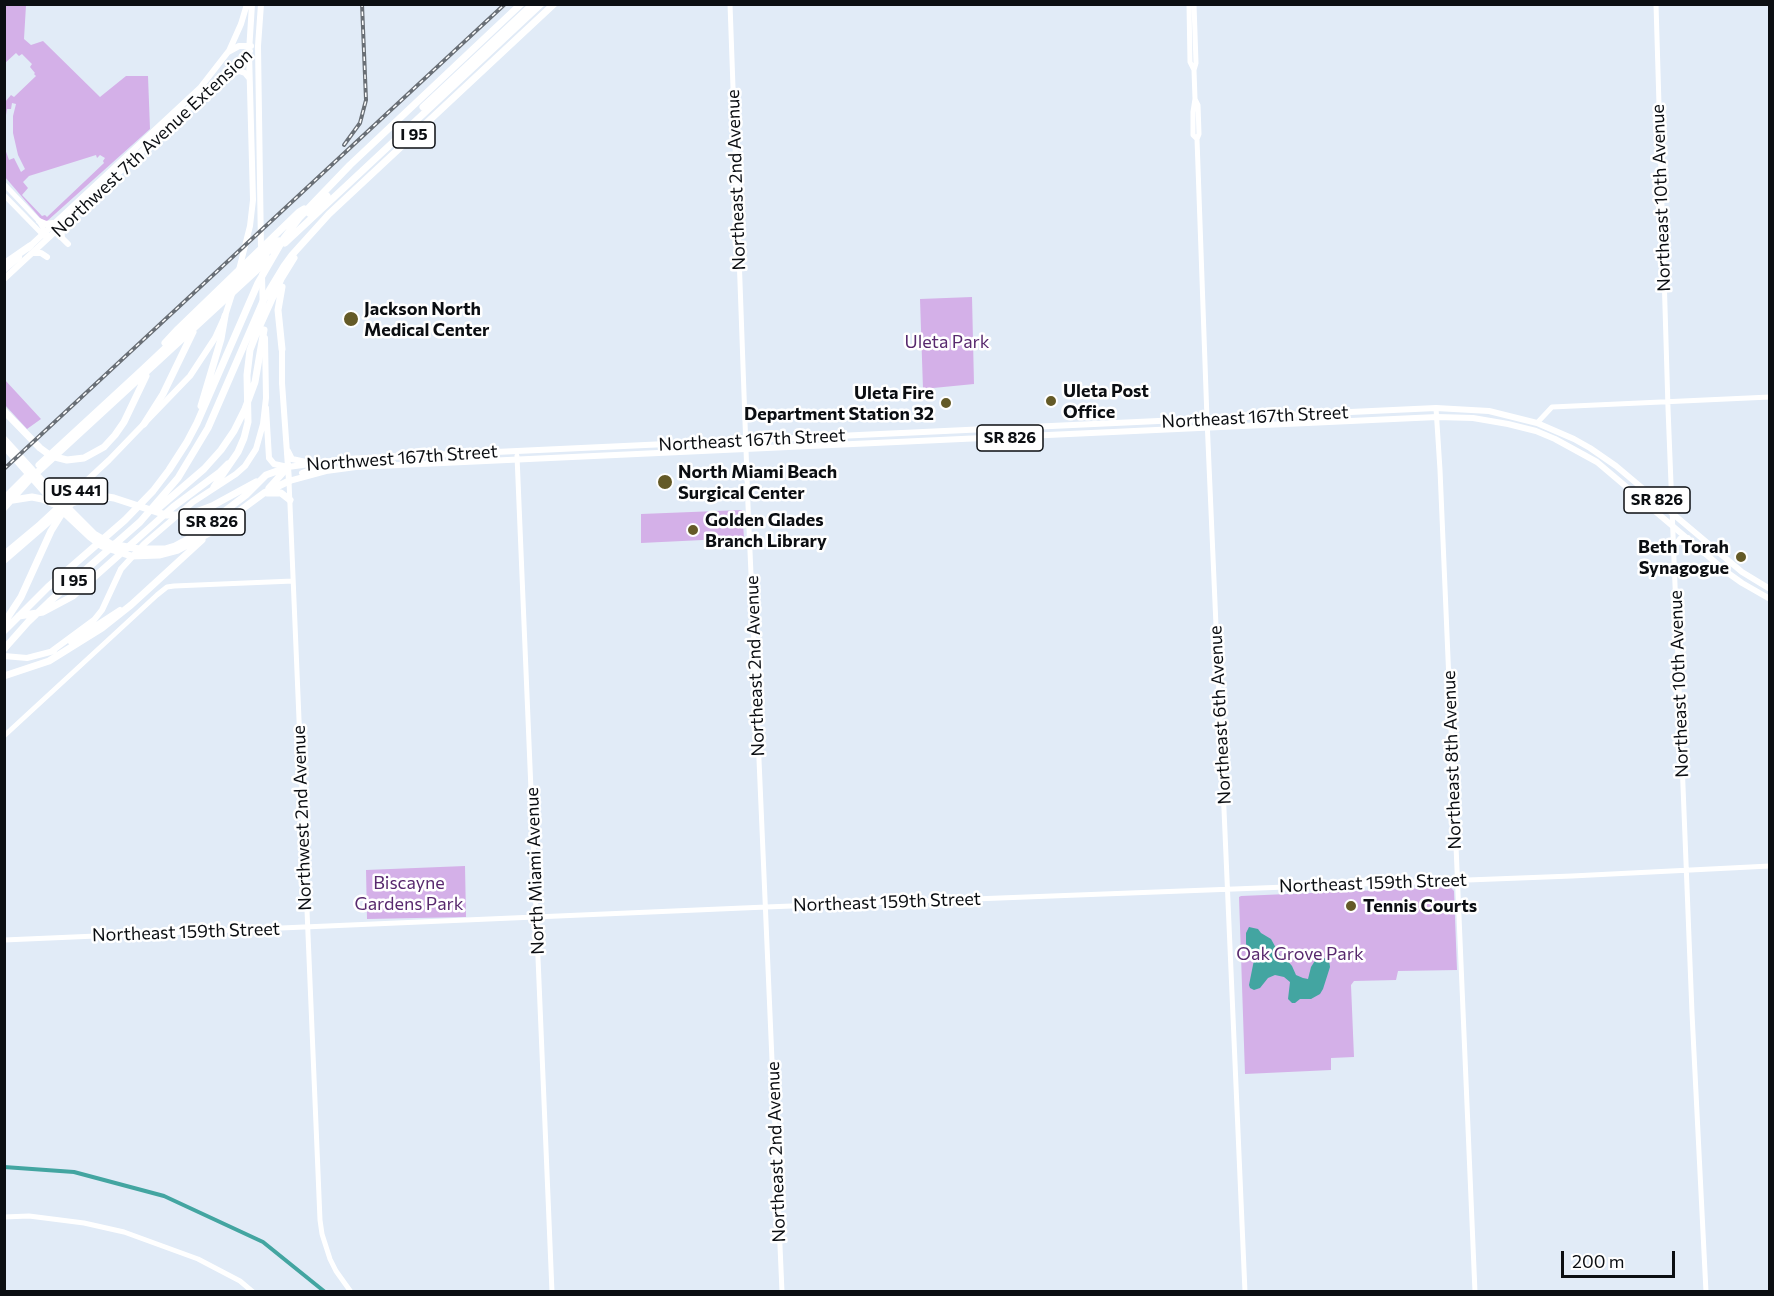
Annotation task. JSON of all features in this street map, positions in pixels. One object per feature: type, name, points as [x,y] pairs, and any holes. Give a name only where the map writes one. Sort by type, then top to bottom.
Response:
[{"type":"highway","name":"I 95","points":[[4,631],[48,587],[125,520],[151,493],[176,460],[200,416],[258,284],[284,238],[309,207],[390,126],[521,4]]},
{"type":"highway","points":[[4,508],[30,479],[239,287],[533,4]]},
{"type":"highway","points":[[4,499],[14,487],[541,4]]},
{"type":"highway","name":"I 95","points":[[4,649],[45,606],[146,516],[178,478],[211,422],[258,311],[277,276],[297,250],[329,214],[554,4]]},
{"type":"highway","points":[[4,411],[40,448],[58,459],[74,460],[90,456],[104,447],[124,422],[162,347],[299,212],[309,207]]},
{"type":"highway","points":[[4,264],[32,249]]},
{"type":"highway","points":[[4,620],[43,612],[81,590],[173,507],[220,472],[238,452],[246,432],[247,369],[252,343],[297,250]]},
{"type":"highway","points":[[282,349],[278,307],[284,276]]},
{"type":"highway","points":[[144,424],[163,394],[196,325],[220,289]]},
{"type":"highway","points":[[200,416],[201,404],[221,339],[225,316]]},
{"type":"highway","points":[[146,516],[164,504],[204,469],[221,450],[237,426],[256,377],[263,328]]},
{"type":"highway","name":"SR 826","points":[[6,444],[53,500],[102,546],[117,552],[140,556],[169,553],[210,532],[264,494],[289,481]]},
{"type":"highway","points":[[214,487],[228,464]]},
{"type":"highway","points":[[264,494],[288,468]]},
{"type":"highway","name":"SR 826","points":[[92,535],[126,548],[148,550],[175,546],[246,495],[266,475],[288,468]]},
{"type":"highway","points":[[4,620],[21,597],[51,531],[68,506],[85,498],[97,496],[110,497],[166,515],[188,515],[212,506],[266,475]]},
{"type":"highway","points":[[264,494],[279,493],[290,500]]},
{"type":"highway","points":[[4,503],[32,497],[53,500]]},
{"type":"highway","points":[[4,676],[49,662],[102,628],[132,605],[210,532]]},
{"type":"main road","points":[[228,52],[247,4]]},
{"type":"main road","name":"US 441","points":[[4,554],[81,487],[154,416],[196,369],[211,347],[225,316],[248,239],[253,200],[249,48],[252,4]]},
{"type":"main road","points":[[261,4],[258,46],[266,408],[269,458],[274,464],[288,468]]},
{"type":"main road","name":"Northwest 7th Avenue Extension","points":[[59,225],[200,88],[228,52],[239,46],[249,48],[258,46]]},
{"type":"main road","name":"Northwest 7th Avenue Extension","points":[[4,279],[45,235],[59,225],[224,76],[249,48]]},
{"type":"main road","points":[[224,76],[239,71],[250,79]]},
{"type":"main road","points":[[39,221],[59,225],[62,238],[68,244]]},
{"type":"main road","points":[[32,249],[47,258]]},
{"type":"main road","name":"Northwest 7th Avenue Extension","points":[[4,270],[32,249]]},
{"type":"main road","name":"Northwest 2nd Avenue","points":[[282,349],[282,383],[289,481]]},
{"type":"main road","points":[[52,651],[94,620],[102,610],[121,569],[144,544],[183,510],[242,470],[256,449],[266,408]]},
{"type":"main road","name":"Northeast 167th Street","points":[[517,451],[1437,408],[1489,411],[1537,423]]},
{"type":"main road","points":[[1302,424],[1315,419],[1319,414]]},
{"type":"main road","points":[[1322,423],[1324,418],[1330,414]]},
{"type":"main road","name":"Northeast 167th Street","points":[[518,460],[1437,417],[1481,419],[1525,428]]},
{"type":"main road","points":[[1525,428],[1537,423]]},
{"type":"main road","name":"SR 826","points":[[1537,423],[1567,435],[1616,466],[1742,572],[1770,589]]},
{"type":"main road","points":[[1092,434],[1096,428],[1105,424]]},
{"type":"main road","points":[[1079,434],[1091,425]]},
{"type":"main road","name":"SR 826","points":[[1525,428],[1556,439],[1597,462],[1736,578],[1770,599]]},
{"type":"main road","points":[[961,440],[973,435],[977,430]]},
{"type":"main road","points":[[977,439],[989,430]]},
{"type":"main road","points":[[845,445],[859,440],[861,435]]},
{"type":"main road","points":[[862,444],[875,435]]},
{"type":"main road","points":[[632,455],[646,445]]},
{"type":"main road","points":[[620,455],[632,446]]},
{"type":"main road","points":[[287,450],[292,459],[312,463]]},
{"type":"main road","name":"Northwest 167th Street","points":[[288,468],[338,460],[517,451]]},
{"type":"main road","points":[[403,465],[416,455]]},
{"type":"main road","points":[[289,481],[300,474],[338,460]]},
{"type":"main road","name":"Northwest 167th Street","points":[[289,481],[308,474],[341,468],[518,460]]},
{"type":"main road","points":[[1656,500],[1663,499],[1671,490]]},
{"type":"main road","points":[[4,561],[68,506]]},
{"type":"main road","points":[[1673,548],[1680,538],[1688,538]]},
{"type":"main road","points":[[4,656],[34,657],[52,651],[71,642],[136,600]]},
{"type":"street","name":"Northeast 2nd Avenue","points":[[730,4],[746,450],[782,1292]]},
{"type":"street","name":"Northeast 6th Avenue","points":[[1189,4],[1190,62],[1194,70]]},
{"type":"street","name":"Northeast 6th Avenue","points":[[1194,4],[1196,63],[1194,70],[1195,99],[1198,105],[1199,134],[1197,139],[1207,428],[1245,1292]]},
{"type":"street","name":"Northeast 10th Avenue","points":[[1656,4],[1667,402],[1706,1292]]},
{"type":"street","points":[[4,184],[39,221],[45,235]]},
{"type":"street","points":[[4,195],[45,235]]},
{"type":"street","points":[[1537,423],[1552,407],[1770,397]]},
{"type":"street","name":"Northeast 8th Avenue","points":[[1437,408],[1475,1292]]},
{"type":"street","name":"North Miami Avenue","points":[[517,451],[552,1292]]},
{"type":"street","name":"Northwest 2nd Avenue","points":[[289,481],[320,1220],[328,1255],[351,1292]]},
{"type":"street","points":[[4,736],[167,587],[293,581]]},
{"type":"street","name":"Northeast 159th Street","points":[[4,940],[1770,866]]},
{"type":"street","points":[[4,1217],[29,1216],[84,1223],[124,1232],[198,1259],[240,1281],[253,1292]]},
{"type":"green space","points":[[5,5],[26,5],[24,39],[31,45],[43,41],[100,97],[126,76],[148,76],[150,129],[46,222],[5,177],[4,146],[9,160],[14,158],[21,172],[25,169],[18,155],[13,133],[16,104],[12,103],[11,109],[7,109],[5,115],[5,102],[11,95],[14,97],[36,76],[30,67],[32,64],[22,54],[19,56],[16,53],[5,63]],"holes":[[[96,155],[97,158],[100,155],[105,158],[104,163],[47,217],[42,216],[22,195],[28,188],[23,182],[29,176]]]},
{"type":"green space","name":"Uleta Park","points":[[972,297],[974,384],[923,389],[920,299]]},
{"type":"green space","points":[[5,380],[41,419],[27,429],[5,405]]},
{"type":"green space","points":[[742,510],[744,538],[641,543],[641,514]]},
{"type":"green space","name":"Biscayne Gardens Park","points":[[465,866],[466,917],[367,919],[366,870]]},
{"type":"green space","name":"Oak Grove Park","points":[[1450,887],[1454,891],[1457,970],[1398,971],[1396,980],[1354,981],[1351,985],[1354,1057],[1331,1058],[1331,1070],[1245,1074],[1239,897]]},
{"type":"shaded area","points":[[1249,927],[1258,929],[1271,939],[1281,957],[1292,966],[1296,975],[1303,978],[1308,979],[1316,959],[1321,957],[1329,960],[1330,967],[1320,994],[1311,999],[1300,999],[1292,1003],[1288,999],[1290,982],[1284,977],[1275,975],[1268,978],[1260,988],[1254,990],[1250,988],[1254,960],[1246,944],[1246,933]]},
{"type":"waterway","points":[[4,1167],[74,1172],[164,1196],[263,1242],[325,1292]]},
{"type":"railway","points":[[344,145],[360,123],[366,100],[362,4]]},
{"type":"railway","points":[[4,469],[505,4]]},
{"type":"place","name":"Jackson North Medical Center","points":[[351,319]]},
{"type":"place","name":"Uleta Post Office","points":[[1051,401]]},
{"type":"place","name":"Uleta Fire Department Station 32","points":[[946,403]]},
{"type":"place","name":"North Miami Beach Surgical Center","points":[[665,482]]},
{"type":"place","name":"Golden Glades Branch Library","points":[[693,530]]},
{"type":"place","name":"Beth Torah Synagogue","points":[[1741,557]]},
{"type":"place","name":"Tennis Courts","points":[[1351,906]]}]
